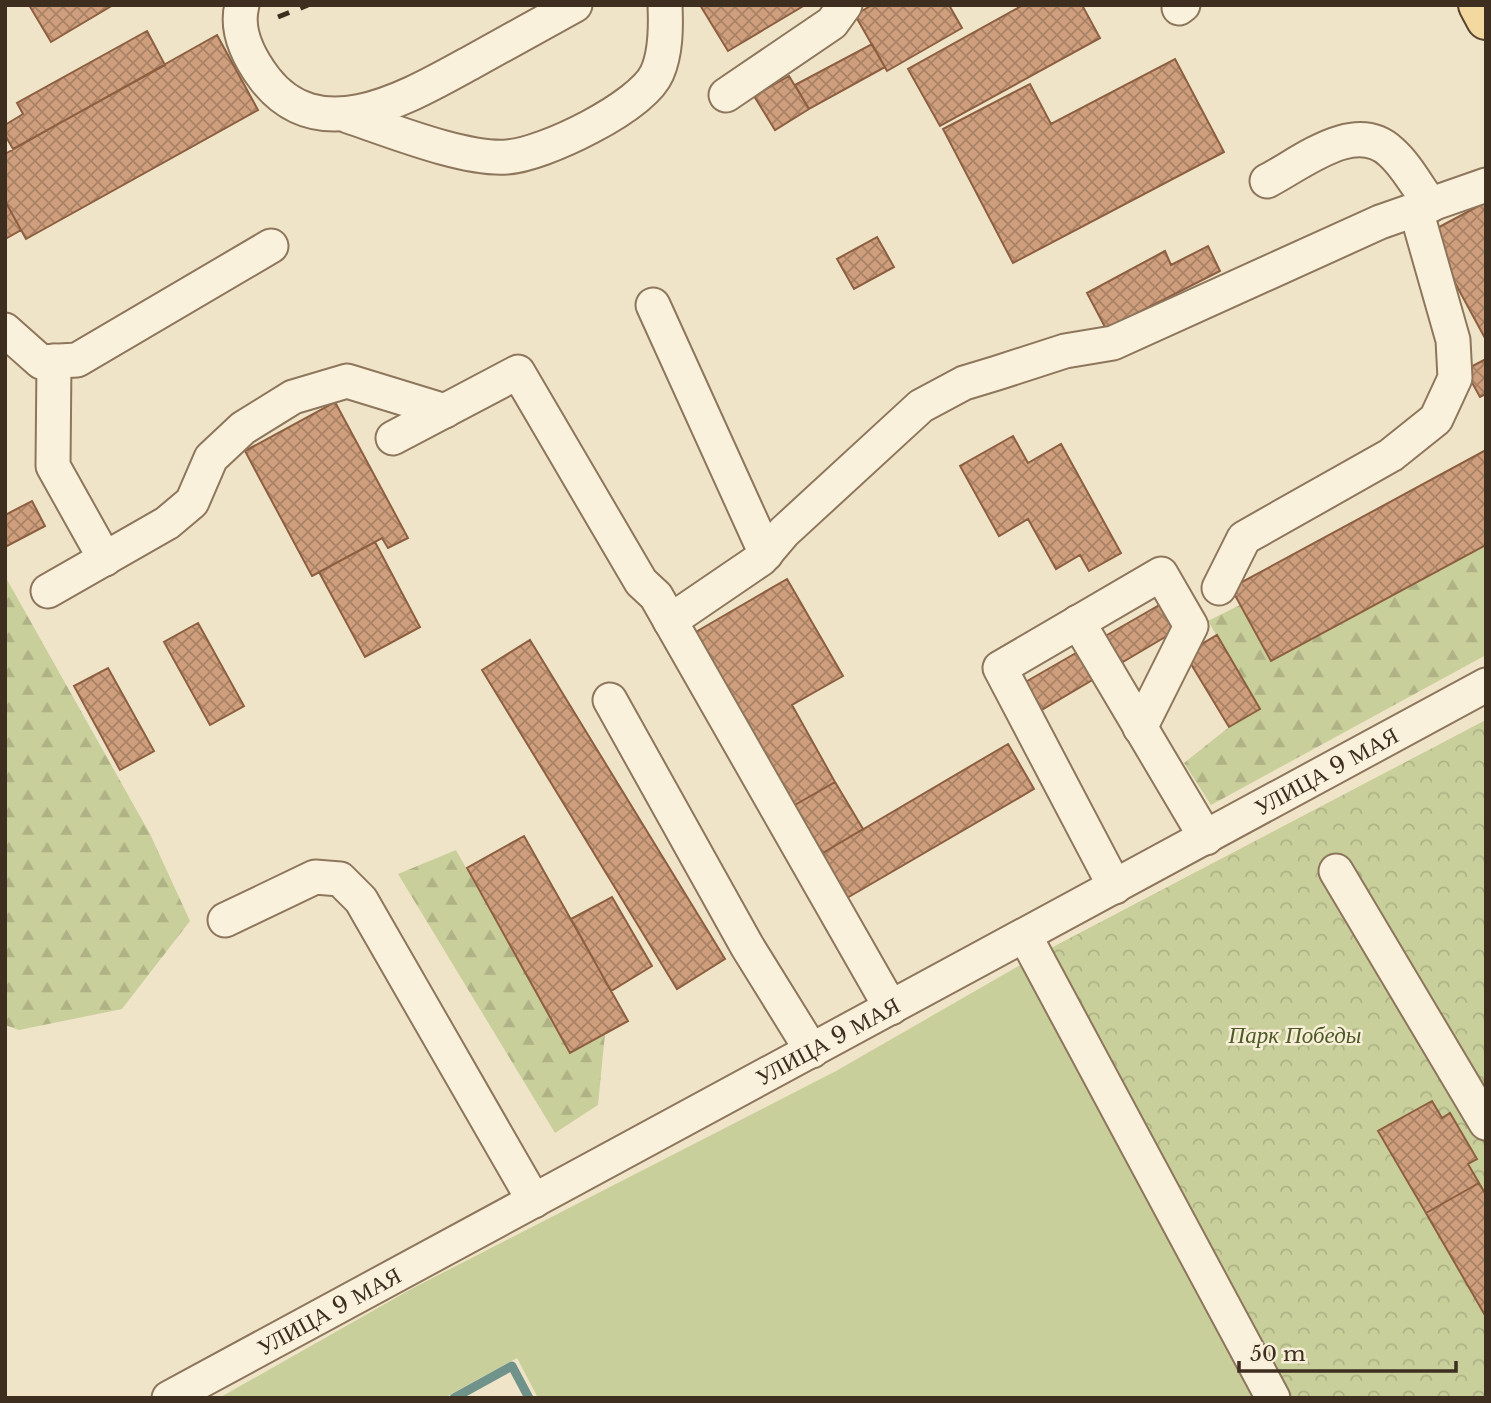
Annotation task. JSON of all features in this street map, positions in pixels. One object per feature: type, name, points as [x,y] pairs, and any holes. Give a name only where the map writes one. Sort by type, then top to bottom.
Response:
[{"type":"main road","points":[[1478,5],[1486,20]]},
{"type":"street","points":[[242,5],[242,35],[250,54],[275,91],[302,109],[342,114],[476,154],[507,157],[536,151],[590,126],[635,98],[657,74],[666,33],[665,5]]},
{"type":"street","points":[[342,114],[380,108],[575,5]]},
{"type":"street","points":[[726,95],[832,23],[845,5]]},
{"type":"street","points":[[1219,588],[1244,538],[1391,454],[1436,419],[1455,378],[1453,340],[1423,208],[1392,152],[1376,141],[1348,138],[1268,181]]},
{"type":"street","points":[[670,621],[766,554],[784,532],[921,406],[964,383],[1065,351],[1113,343],[1380,222],[1486,185]]},
{"type":"street","points":[[5,331],[41,362],[77,360],[271,246]]},
{"type":"street","points":[[653,305],[766,554]]},
{"type":"street","points":[[54,361],[53,466],[105,558]]},
{"type":"street","points":[[393,438],[518,372],[641,582],[656,596],[891,1008]]},
{"type":"street","points":[[48,591],[167,523],[192,502],[211,458],[243,428],[293,397],[347,381],[445,411]]},
{"type":"street","points":[[1115,887],[1000,668],[1161,574],[1191,626],[1140,728]]},
{"type":"street","points":[[1079,622],[1206,838]]},
{"type":"street","name":"УЛИЦА 9 МАЯ","points":[[169,1398],[1486,685]]},
{"type":"street","points":[[610,700],[747,946],[812,1051]]},
{"type":"street","points":[[1336,872],[1486,1123]]},
{"type":"street","points":[[225,920],[315,877],[340,879],[361,900],[534,1201]]},
{"type":"street","points":[[1025,936],[1273,1398]]},
{"type":"green space","points":[[1486,545],[1486,655],[1211,805],[1184,763],[1229,727],[1260,709],[1208,621],[1240,605],[1271,661]]},
{"type":"green space","points":[[5,576],[150,834],[190,921],[122,1009],[19,1030],[5,1025]]},
{"type":"green space","points":[[1486,720],[1486,1398],[538,1398],[517,1358],[444,1398],[219,1398],[413,1288],[836,1071],[1036,956]]},
{"type":"green space","name":"Парк Победы","points":[[1486,720],[1486,1398],[1273,1398],[1036,956]]},
{"type":"green space","points":[[456,850],[570,1053],[605,1034],[598,1105],[555,1133],[398,874]]},
{"type":"building","points":[[29,5],[113,5],[51,42]]},
{"type":"building","points":[[700,5],[805,5],[728,51]]},
{"type":"building","points":[[872,5],[949,5],[962,28],[887,71],[855,15]]},
{"type":"building","points":[[1023,5],[1082,5],[1100,38],[940,126],[908,69]]},
{"type":"building","points":[[147,31],[165,65],[13,149],[5,135],[5,125],[23,114],[17,103]]},
{"type":"building","points":[[217,35],[258,110],[26,239],[5,201],[5,154]]},
{"type":"building","points":[[872,44],[885,67],[809,109],[795,85]]},
{"type":"building","points":[[1175,59],[1224,152],[1013,263],[943,129],[1030,84],[1051,124]]},
{"type":"building","points":[[789,76],[809,109],[775,130],[754,96]]},
{"type":"building","points":[[5,201],[21,230],[5,239]]},
{"type":"building","points":[[1486,202],[1486,340],[1428,233]]},
{"type":"building","points":[[877,237],[894,267],[854,289],[837,259]]},
{"type":"building","points":[[1208,246],[1220,271],[1106,329],[1087,293],[1165,251],[1171,265]]},
{"type":"building","points":[[1486,359],[1486,394],[1480,397],[1465,370]]},
{"type":"building","points":[[335,402],[408,538],[388,548],[382,538],[312,576],[245,451]]},
{"type":"building","points":[[1013,436],[1028,463],[1061,444],[1121,553],[1089,571],[1080,555],[1056,569],[1028,519],[999,536],[960,466]]},
{"type":"building","points":[[1486,450],[1486,545],[1271,661],[1231,588]]},
{"type":"building","points":[[32,501],[45,526],[5,547],[5,515]]},
{"type":"building","points":[[375,542],[420,627],[365,657],[319,572]]},
{"type":"building","points":[[787,579],[843,676],[792,705],[835,782],[793,806],[694,633]]},
{"type":"building","points":[[1161,604],[1177,630],[1038,712],[1022,684]]},
{"type":"building","points":[[198,623],[244,706],[210,725],[164,642]]},
{"type":"building","points":[[1217,635],[1260,709],[1229,727],[1185,654]]},
{"type":"building","points":[[530,640],[725,959],[677,989],[482,670]]},
{"type":"building","points":[[108,668],[154,751],[120,770],[74,686]]},
{"type":"building","points":[[1008,744],[1034,789],[847,898],[821,854]]},
{"type":"building","points":[[835,782],[863,829],[821,854],[793,806]]},
{"type":"building","points":[[524,836],[628,1021],[570,1053],[467,868]]},
{"type":"building","points":[[612,897],[652,966],[611,991],[571,919]]},
{"type":"building","points":[[1432,1101],[1442,1118],[1450,1113],[1477,1159],[1468,1164],[1479,1183],[1426,1213],[1378,1131]]},
{"type":"building","points":[[1479,1183],[1486,1195],[1486,1317],[1426,1213]]},
{"type":"waterway","points":[[454,1398],[512,1366],[529,1398]]},
{"type":"railway","points":[[278,17],[308,5]]}]
